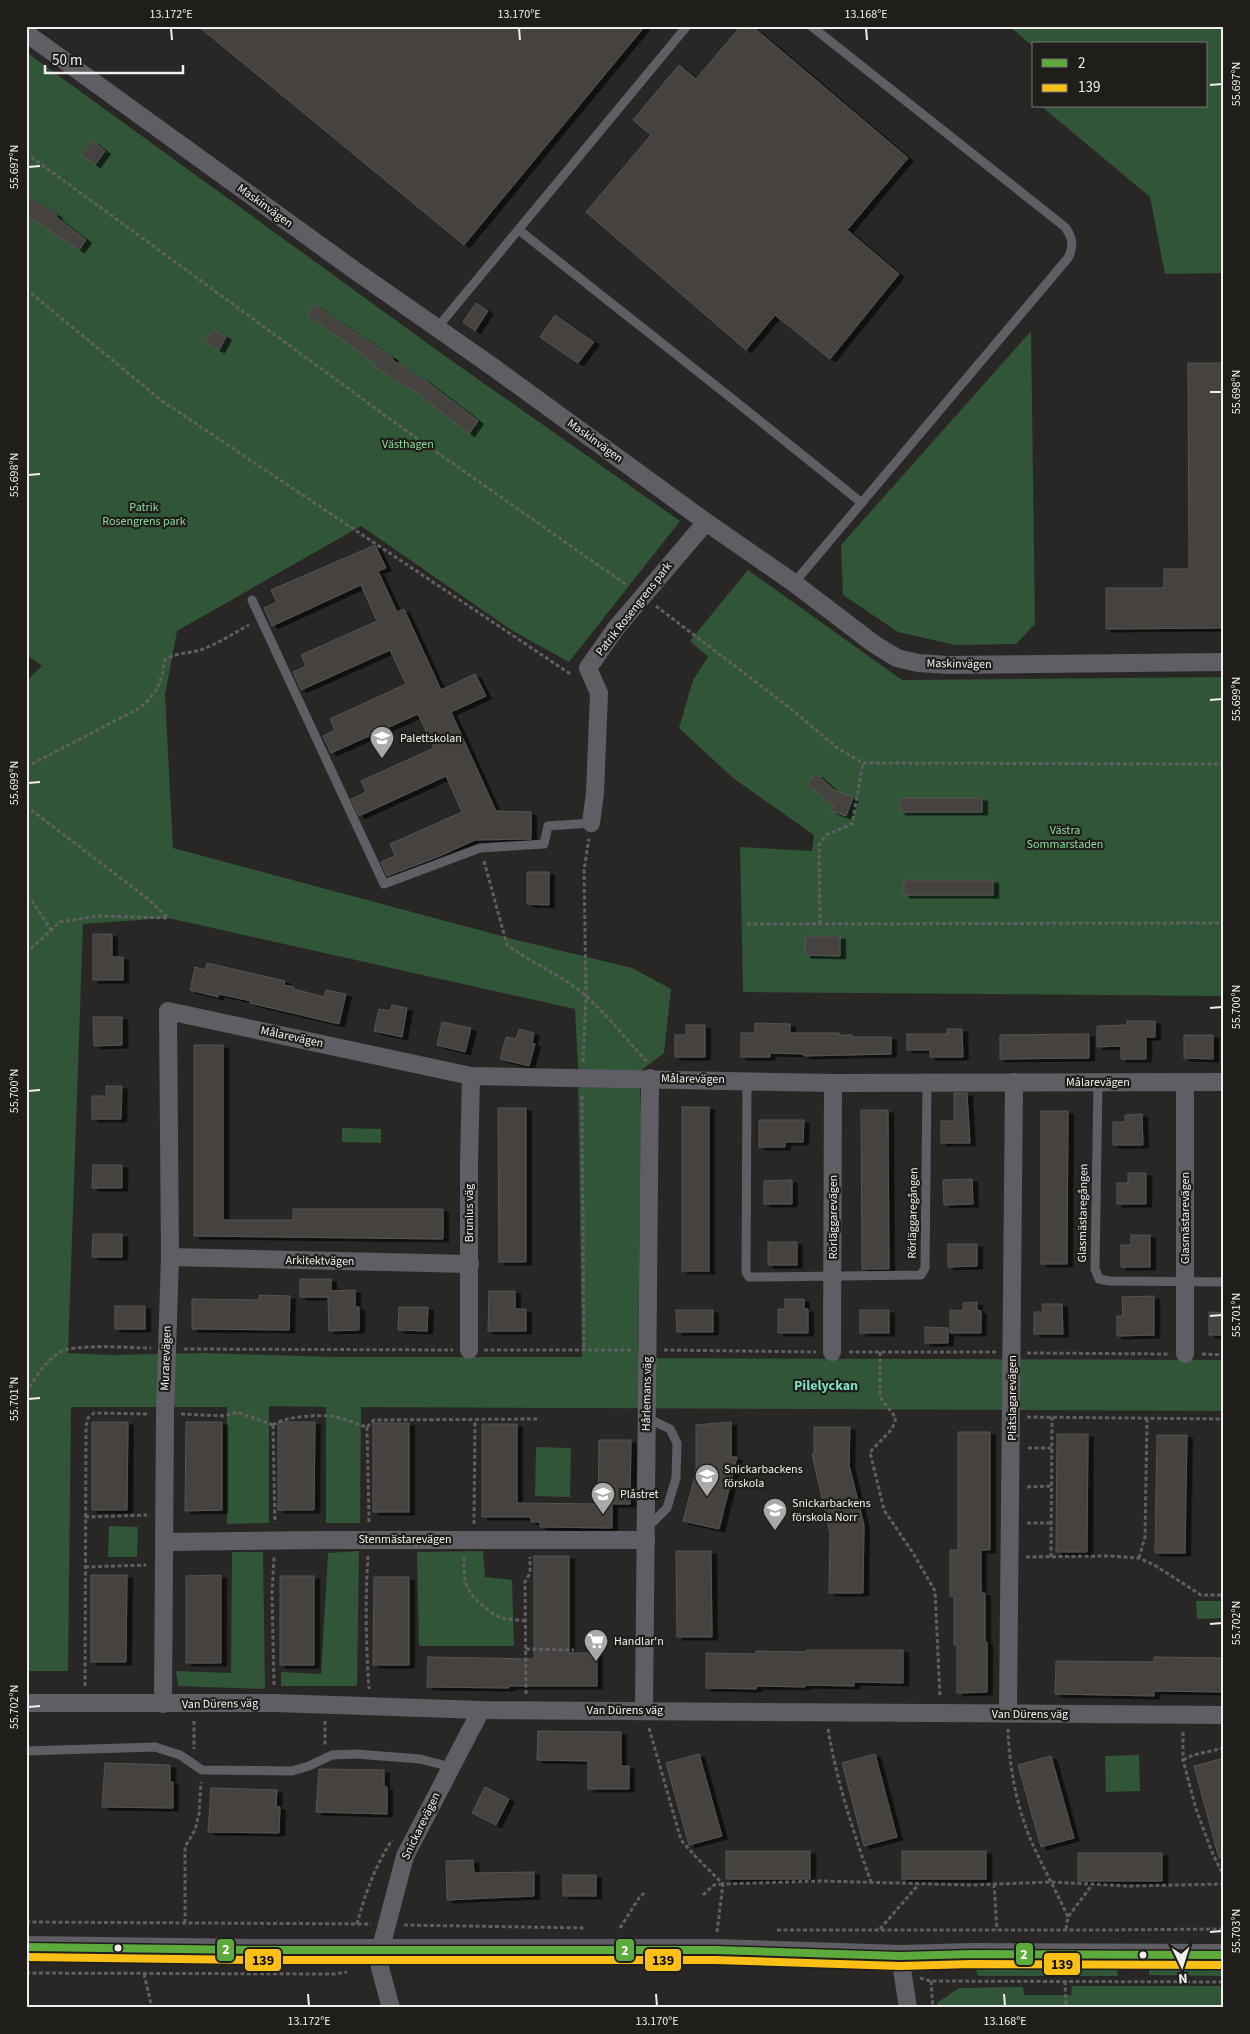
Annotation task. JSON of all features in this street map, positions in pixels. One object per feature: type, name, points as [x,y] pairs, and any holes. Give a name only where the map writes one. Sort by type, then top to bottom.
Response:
[{"type":"street","name":"Maskinvägen","points":[[26,33],[349,267],[438,328],[794,584],[874,644],[896,658],[918,664],[948,665],[1224,662]]},
{"type":"street","name":"Patrik Rosengrens park","points":[[591,823],[595,793],[599,693],[588,668],[642,596],[706,522]]},
{"type":"street","name":"Målarevägen","points":[[168,1012],[471,1076],[833,1082],[1224,1082]]},
{"type":"street","name":"Murarevägen","points":[[163,1704],[166,1348],[170,1257],[168,1012]]},
{"type":"street","name":"Brunius väg","points":[[470,1350],[469,1163],[471,1076]]},
{"type":"street","name":"Hårlemans väg","points":[[644,1710],[648,1350],[657,1079]]},
{"type":"street","name":"Rörläggarevägen","points":[[832,1352],[833,1082]]},
{"type":"street","name":"Plåtslagarevägen","points":[[1008,1713],[1014,1082]]},
{"type":"street","name":"Glasmästarevägen","points":[[1185,1082],[1185,1354]]},
{"type":"street","name":"Arkitektvägen","points":[[170,1257],[470,1264]]},
{"type":"street","name":"Stenmästarevägen","points":[[164,1542],[529,1540],[646,1535]]},
{"type":"street","name":"Van Dürens väg","points":[[26,1703],[275,1703],[481,1710],[1224,1715]]},
{"type":"street","name":"Snickarevägen","points":[[391,2008],[380,1968],[380,1951],[404,1856],[481,1710]]},
{"type":"street","points":[[26,1947],[380,1951],[713,1937],[900,1956],[972,1954],[1224,1955]]},
{"type":"street","points":[[900,1956],[908,2008]]},
{"type":"lane","points":[[438,328],[688,26]]},
{"type":"lane","points":[[794,584],[1068,258],[1072,248],[1072,239],[1065,227],[811,26]]},
{"type":"lane","points":[[519,230],[862,503]]},
{"type":"lane","points":[[252,600],[384,884],[480,848],[544,844],[548,826],[591,823]]},
{"type":"lane","name":"Rörläggaregången","points":[[747,1081],[746,1272],[749,1277],[909,1277],[921,1275],[925,1268],[927,1082]]},
{"type":"lane","name":"Glasmästaregången","points":[[1098,1082],[1095,1269],[1099,1279],[1110,1281],[1224,1282]]},
{"type":"lane","points":[[646,1535],[667,1508],[676,1478],[677,1443],[670,1429],[647,1418]]},
{"type":"lane","points":[[26,1751],[155,1747],[180,1755],[198,1768],[292,1771],[332,1754],[387,1756],[420,1760],[451,1767]]},
{"type":"path","points":[[26,153],[389,419],[642,596],[790,708],[836,747],[863,763],[1224,764]]},
{"type":"path","points":[[26,288],[162,401],[599,693]]},
{"type":"path","points":[[26,767],[140,708],[149,700],[162,680],[166,660],[170,656],[189,654],[204,649],[261,619]]},
{"type":"path","points":[[820,924],[819,845],[826,835],[852,824],[863,763]]},
{"type":"path","points":[[26,806],[148,899],[168,918],[98,916],[60,922],[26,953]]},
{"type":"path","points":[[480,848],[507,945],[519,954],[553,971],[586,996],[657,1079]]},
{"type":"path","points":[[26,898],[31,899],[51,930]]},
{"type":"path","points":[[747,924],[1224,923]]},
{"type":"path","points":[[26,1392],[48,1362],[59,1352],[72,1348],[1012,1352],[1224,1355]]},
{"type":"path","points":[[880,1352],[880,1397],[896,1418],[892,1429],[870,1452],[884,1510],[913,1553],[935,1591],[941,1713]]},
{"type":"path","points":[[85,1704],[85,1517],[86,1426],[88,1418],[94,1413],[225,1416],[237,1412],[273,1425]]},
{"type":"path","points":[[273,1425],[281,1419],[334,1416],[367,1427]]},
{"type":"path","points":[[1011,1416],[1224,1419]]},
{"type":"path","points":[[1050,1557],[1052,1417]]},
{"type":"path","points":[[1139,1558],[1145,1537],[1147,1418]]},
{"type":"path","points":[[370,1705],[366,1650],[366,1602],[370,1540],[367,1427],[374,1420],[460,1419],[475,1421],[537,1419]]},
{"type":"path","points":[[475,1421],[465,1578],[467,1587],[473,1598],[490,1612],[502,1618],[525,1621]]},
{"type":"path","points":[[273,1425],[276,1540],[272,1593],[275,1703]]},
{"type":"path","points":[[1011,1448],[1052,1448]]},
{"type":"path","points":[[1011,1487],[1052,1486]]},
{"type":"path","points":[[85,1517],[165,1514]]},
{"type":"path","points":[[1010,1524],[1051,1523]]},
{"type":"path","points":[[526,1710],[525,1582],[530,1573],[529,1540]]},
{"type":"path","points":[[1010,1558],[1109,1556],[1139,1558],[1156,1566],[1201,1595],[1224,1595]]},
{"type":"path","points":[[85,1567],[164,1565]]},
{"type":"path","points":[[526,1649],[574,1650]]},
{"type":"path","points":[[644,1710],[681,1840],[694,1856],[723,1884]]},
{"type":"path","points":[[825,1712],[833,1760],[847,1814],[870,1882]]},
{"type":"path","points":[[1008,1713],[1009,1757],[1017,1794],[1032,1843],[1068,1917]]},
{"type":"path","points":[[186,1923],[185,1847],[195,1830],[199,1814],[194,1715]]},
{"type":"path","points":[[1183,1715],[1183,1760],[1196,1809],[1212,1852],[1224,1877]]},
{"type":"path","points":[[325,1716],[326,1758]]},
{"type":"path","points":[[1183,1760],[1192,1755],[1224,1748]]},
{"type":"path","points":[[703,1894],[714,1885],[723,1884],[870,1882],[994,1884],[1052,1882],[1129,1886],[1224,1884]]},
{"type":"path","points":[[880,1929],[919,1883]]},
{"type":"path","points":[[713,1937],[723,1884]]},
{"type":"path","points":[[994,1884],[997,1930]]},
{"type":"path","points":[[1066,1930],[1068,1917],[1092,1885]]},
{"type":"path","points":[[620,1928],[639,1898],[644,1894]]},
{"type":"path","points":[[26,1922],[387,1924],[591,1928]]},
{"type":"path","points":[[610,1928],[629,1929]]},
{"type":"path","points":[[775,1930],[1224,1929]]},
{"type":"path","points":[[713,1937],[727,1930]]},
{"type":"path","points":[[144,1974],[152,2008]]},
{"type":"path","points":[[933,2008],[930,1981],[1224,1982]]},
{"type":"path","points":[[1065,1981],[1066,2008]]},
{"type":"green space","points":[[1009,26],[1224,26],[1224,273],[1165,274],[1150,197],[1043,108],[1208,108],[1208,42],[1032,42],[1032,45]]},
{"type":"green space","name":"Patrik Rosengrens park","points":[[26,52],[445,356],[680,521],[569,662],[513,631],[361,526],[177,631],[165,695],[173,848],[513,939],[632,968],[671,989],[664,1053],[639,1072],[641,1114],[638,1358],[1224,1360],[1224,1411],[361,1407],[360,1523],[326,1523],[326,1407],[269,1406],[269,1523],[227,1524],[227,1407],[71,1407],[68,1671],[26,1671],[26,681],[42,666],[26,654]],"holes":[[[168,918],[575,1009],[578,1067],[582,1357],[332,1357],[203,1353],[111,1355],[68,1353],[83,924]]]},
{"type":"green space","points":[[1031,331],[1035,624],[1016,644],[955,645],[898,632],[843,595],[841,545]]},
{"type":"green space","name":"Västra Sommarstaden","points":[[748,570],[902,680],[1224,677],[1224,996],[743,992],[740,847],[812,851],[814,835],[733,778],[679,728],[693,680],[708,657],[690,641]]},
{"type":"green space","points":[[342,1128],[381,1129],[381,1143],[342,1142]]},
{"type":"green space","points":[[536,1447],[571,1448],[570,1497],[535,1496]]},
{"type":"green space","points":[[109,1526],[138,1527],[137,1557],[108,1557]]},
{"type":"green space","points":[[359,1551],[357,1686],[281,1686],[281,1672],[321,1674],[328,1553]]},
{"type":"green space","points":[[483,1551],[485,1577],[512,1580],[514,1646],[419,1646],[417,1552]]},
{"type":"green space","points":[[232,1552],[263,1552],[265,1689],[178,1686],[176,1671],[231,1673]]},
{"type":"green space","points":[[1196,1601],[1221,1601],[1221,1618],[1197,1619]]},
{"type":"green space","points":[[1139,1755],[1140,1791],[1106,1792],[1105,1756]]},
{"type":"green space","points":[[976,1969],[1117,1969],[1118,1976],[979,1976]]},
{"type":"green space","points":[[1149,1969],[1224,1969],[1224,1976],[1149,1975]]},
{"type":"green space","points":[[1072,1986],[1224,1986],[1224,2008],[937,2008],[937,2003],[959,1988],[1023,1987],[1024,1995],[1071,1995]]},
{"type":"building","points":[[198,26],[645,26],[464,245]]},
{"type":"building","points":[[741,26],[752,26],[908,158],[847,230],[899,274],[830,359],[775,315],[746,350],[586,212],[651,135],[633,120],[679,65],[696,79]]},
{"type":"building","points":[[92,141],[105,151],[95,165],[81,155]]},
{"type":"building","points":[[26,195],[57,215],[56,217],[86,240],[79,250],[26,215]]},
{"type":"building","points":[[476,303],[488,311],[475,331],[463,322]]},
{"type":"building","points":[[314,305],[393,358],[392,360],[426,381],[478,421],[469,434],[415,391],[374,367],[376,364],[307,315]]},
{"type":"building","points":[[555,315],[594,342],[578,363],[540,337]]},
{"type":"building","points":[[214,330],[226,337],[219,350],[204,342]]},
{"type":"building","points":[[1188,363],[1224,363],[1224,628],[1106,629],[1106,588],[1164,588],[1164,569],[1189,569]]},
{"type":"building","points":[[375,545],[386,568],[378,571],[397,612],[404,609],[441,690],[475,674],[486,696],[451,712],[496,811],[531,812],[531,839],[475,840],[440,856],[387,876],[381,862],[395,856],[390,844],[462,812],[446,776],[359,816],[351,799],[366,792],[361,781],[434,748],[418,714],[331,753],[323,736],[335,730],[330,719],[406,684],[390,650],[301,690],[293,672],[306,666],[301,655],[377,621],[361,585],[272,626],[264,608],[277,602],[271,590]]},
{"type":"building","points":[[816,774],[834,790],[853,797],[846,816],[831,811],[833,806],[807,784]]},
{"type":"building","points":[[900,798],[982,798],[982,812],[900,812]]},
{"type":"building","points":[[527,872],[549,872],[549,905],[527,904]]},
{"type":"building","points":[[904,880],[993,880],[993,895],[904,895]]},
{"type":"building","points":[[93,934],[112,934],[112,957],[123,957],[123,980],[93,980]]},
{"type":"building","points":[[805,936],[840,936],[840,956],[805,955]]},
{"type":"building","points":[[207,963],[285,981],[284,985],[324,997],[326,990],[346,994],[339,1024],[250,1003],[251,1001],[219,994],[218,997],[190,990],[195,967],[205,970]]},
{"type":"building","points":[[392,1005],[407,1008],[402,1037],[374,1031],[379,1009],[390,1011]]},
{"type":"building","points":[[93,1017],[122,1017],[122,1045],[94,1046]]},
{"type":"building","points":[[1127,1021],[1155,1021],[1155,1037],[1146,1037],[1146,1059],[1121,1059],[1121,1046],[1097,1047],[1097,1026],[1127,1025]]},
{"type":"building","points":[[442,1022],[471,1028],[465,1052],[437,1045]]},
{"type":"building","points":[[755,1023],[790,1024],[790,1033],[839,1033],[839,1035],[852,1035],[852,1037],[891,1037],[891,1054],[804,1056],[804,1054],[770,1053],[770,1057],[741,1057],[741,1033],[755,1033]]},
{"type":"building","points":[[686,1025],[705,1025],[705,1057],[675,1057],[675,1035],[686,1035]]},
{"type":"building","points":[[519,1029],[534,1033],[532,1043],[535,1044],[529,1066],[500,1059],[506,1037],[516,1039]]},
{"type":"building","points":[[947,1029],[962,1029],[963,1057],[930,1057],[930,1050],[907,1050],[907,1034],[947,1034]]},
{"type":"building","points":[[1089,1034],[1089,1058],[1000,1059],[1000,1035]]},
{"type":"building","points":[[1184,1035],[1213,1035],[1213,1059],[1184,1058]]},
{"type":"building","points":[[194,1045],[223,1045],[223,1220],[293,1220],[293,1209],[443,1209],[443,1239],[194,1236]]},
{"type":"building","points":[[106,1086],[122,1086],[121,1119],[92,1119],[92,1096],[106,1096]]},
{"type":"building","points":[[954,1093],[967,1093],[970,1143],[941,1143],[941,1121],[954,1121]]},
{"type":"building","points":[[682,1107],[709,1107],[709,1271],[682,1271]]},
{"type":"building","points":[[498,1108],[526,1108],[526,1262],[499,1262]]},
{"type":"building","points":[[861,1110],[888,1110],[889,1269],[862,1269]]},
{"type":"building","points":[[1041,1111],[1068,1111],[1067,1264],[1041,1264]]},
{"type":"building","points":[[1142,1114],[1143,1145],[1113,1145],[1113,1122],[1125,1122],[1125,1115]]},
{"type":"building","points":[[759,1120],[804,1120],[803,1142],[785,1142],[785,1147],[759,1147]]},
{"type":"building","points":[[93,1165],[122,1165],[122,1188],[92,1188]]},
{"type":"building","points":[[1128,1173],[1146,1173],[1146,1204],[1117,1204],[1117,1183],[1128,1183]]},
{"type":"building","points":[[972,1179],[973,1204],[944,1205],[943,1180]]},
{"type":"building","points":[[792,1180],[792,1204],[764,1204],[764,1181]]},
{"type":"building","points":[[93,1234],[122,1234],[122,1257],[92,1257]]},
{"type":"building","points":[[1131,1235],[1150,1235],[1150,1267],[1121,1267],[1121,1245],[1131,1245]]},
{"type":"building","points":[[768,1242],[797,1242],[797,1265],[768,1265]]},
{"type":"building","points":[[948,1244],[977,1244],[977,1266],[948,1267]]},
{"type":"building","points":[[300,1279],[331,1279],[331,1291],[355,1290],[355,1307],[359,1307],[359,1330],[329,1331],[328,1297],[300,1297]]},
{"type":"building","points":[[489,1291],[515,1291],[515,1309],[526,1309],[526,1331],[488,1331]]},
{"type":"building","points":[[259,1295],[290,1296],[289,1330],[192,1329],[192,1299],[259,1300]]},
{"type":"building","points":[[1154,1296],[1154,1335],[1117,1336],[1117,1316],[1123,1316],[1122,1297]]},
{"type":"building","points":[[785,1299],[804,1299],[804,1309],[808,1309],[808,1333],[778,1333],[778,1309],[785,1309]]},
{"type":"building","points":[[977,1302],[977,1310],[981,1311],[981,1333],[950,1333],[950,1310],[963,1311],[963,1303]]},
{"type":"building","points":[[1042,1304],[1062,1304],[1063,1334],[1034,1334],[1034,1312],[1043,1312]]},
{"type":"building","points":[[115,1306],[145,1306],[145,1329],[115,1329]]},
{"type":"building","points":[[399,1307],[428,1307],[427,1331],[398,1330]]},
{"type":"building","points":[[676,1310],[713,1310],[713,1332],[677,1332]]},
{"type":"building","points":[[860,1310],[889,1310],[889,1333],[860,1333]]},
{"type":"building","points":[[1209,1312],[1224,1313],[1224,1335],[1209,1335]]},
{"type":"building","points":[[925,1327],[948,1328],[948,1343],[925,1343]]},
{"type":"building","points":[[92,1422],[128,1422],[127,1510],[92,1510]]},
{"type":"building","points":[[186,1422],[222,1422],[222,1510],[185,1511]]},
{"type":"building","points":[[278,1422],[315,1422],[314,1510],[278,1510]]},
{"type":"building","points":[[731,1422],[731,1457],[737,1457],[719,1529],[683,1521],[696,1472],[696,1425]]},
{"type":"building","points":[[373,1423],[409,1423],[409,1512],[373,1512]]},
{"type":"building","points":[[482,1424],[517,1424],[517,1503],[598,1504],[599,1440],[631,1440],[630,1504],[612,1504],[612,1528],[540,1527],[540,1522],[531,1522],[531,1517],[482,1517]]},
{"type":"building","points":[[814,1427],[850,1427],[849,1465],[864,1525],[863,1593],[829,1593],[830,1533],[812,1454],[814,1454]]},
{"type":"building","points":[[958,1432],[990,1432],[990,1550],[981,1550],[981,1592],[985,1593],[987,1692],[957,1693],[957,1645],[954,1645],[954,1597],[950,1596],[950,1550],[958,1550]]},
{"type":"building","points":[[1057,1434],[1088,1434],[1087,1552],[1056,1552]]},
{"type":"building","points":[[1157,1435],[1187,1435],[1185,1553],[1155,1553]]},
{"type":"building","points":[[676,1551],[711,1551],[712,1637],[677,1637]]},
{"type":"building","points":[[534,1556],[569,1556],[569,1653],[597,1653],[597,1686],[427,1687],[428,1657],[534,1659]]},
{"type":"building","points":[[91,1575],[127,1575],[126,1662],[91,1662]]},
{"type":"building","points":[[221,1575],[221,1663],[186,1663],[186,1576]]},
{"type":"building","points":[[280,1576],[314,1576],[314,1665],[280,1665]]},
{"type":"building","points":[[374,1577],[409,1577],[409,1665],[373,1665]]},
{"type":"building","points":[[806,1650],[903,1650],[903,1683],[854,1682],[854,1686],[757,1686],[756,1689],[706,1688],[706,1653],[756,1654],[756,1651],[806,1652]]},
{"type":"building","points":[[1154,1657],[1224,1658],[1224,1692],[1154,1691],[1154,1696],[1055,1694],[1056,1661],[1154,1662]]},
{"type":"building","points":[[538,1731],[621,1732],[621,1766],[629,1766],[629,1789],[588,1789],[588,1761],[537,1760]]},
{"type":"building","points":[[699,1754],[722,1836],[689,1845],[666,1763]]},
{"type":"building","points":[[875,1754],[897,1837],[864,1846],[842,1763]]},
{"type":"building","points":[[1051,1756],[1074,1838],[1041,1847],[1018,1765]]},
{"type":"building","points":[[1224,1758],[1224,1857],[1219,1858],[1194,1766]]},
{"type":"building","points":[[105,1763],[170,1765],[170,1782],[173,1782],[173,1808],[102,1807]]},
{"type":"building","points":[[319,1769],[384,1770],[384,1787],[387,1787],[387,1814],[316,1812]]},
{"type":"building","points":[[485,1787],[509,1799],[496,1825],[472,1813]]},
{"type":"building","points":[[211,1788],[277,1790],[276,1806],[280,1807],[279,1833],[208,1832]]},
{"type":"building","points":[[726,1851],[810,1851],[810,1879],[726,1879]]},
{"type":"building","points":[[902,1851],[986,1851],[986,1879],[902,1879]]},
{"type":"building","points":[[1078,1853],[1162,1853],[1162,1881],[1078,1881]]},
{"type":"building","points":[[473,1860],[474,1873],[534,1872],[534,1896],[447,1900],[446,1861]]},
{"type":"building","points":[[563,1875],[596,1875],[596,1896],[563,1896]]},
{"type":"transit line","name":"2","points":[[26,1947],[254,1950],[715,1950],[900,1956],[972,1954],[1224,1955]]},
{"type":"transit line","name":"139","points":[[26,1957],[254,1960],[715,1960],[900,1966],[972,1964],[1224,1965]]},
{"type":"place","name":"Palettskolan","points":[[382,759]]},
{"type":"place","name":"Snickarbackens förskola","points":[[707,1497]]},
{"type":"place","name":"Plåstret","points":[[603,1515]]},
{"type":"place","name":"Snickarbackens förskola Norr","points":[[775,1531]]},
{"type":"place","name":"Handlar'n","points":[[596,1662]]},
{"type":"district","name":"Pilelyckan","points":[[826,1386]]},
{"type":"park label","name":"Västhagen","points":[[408,444]]}]
